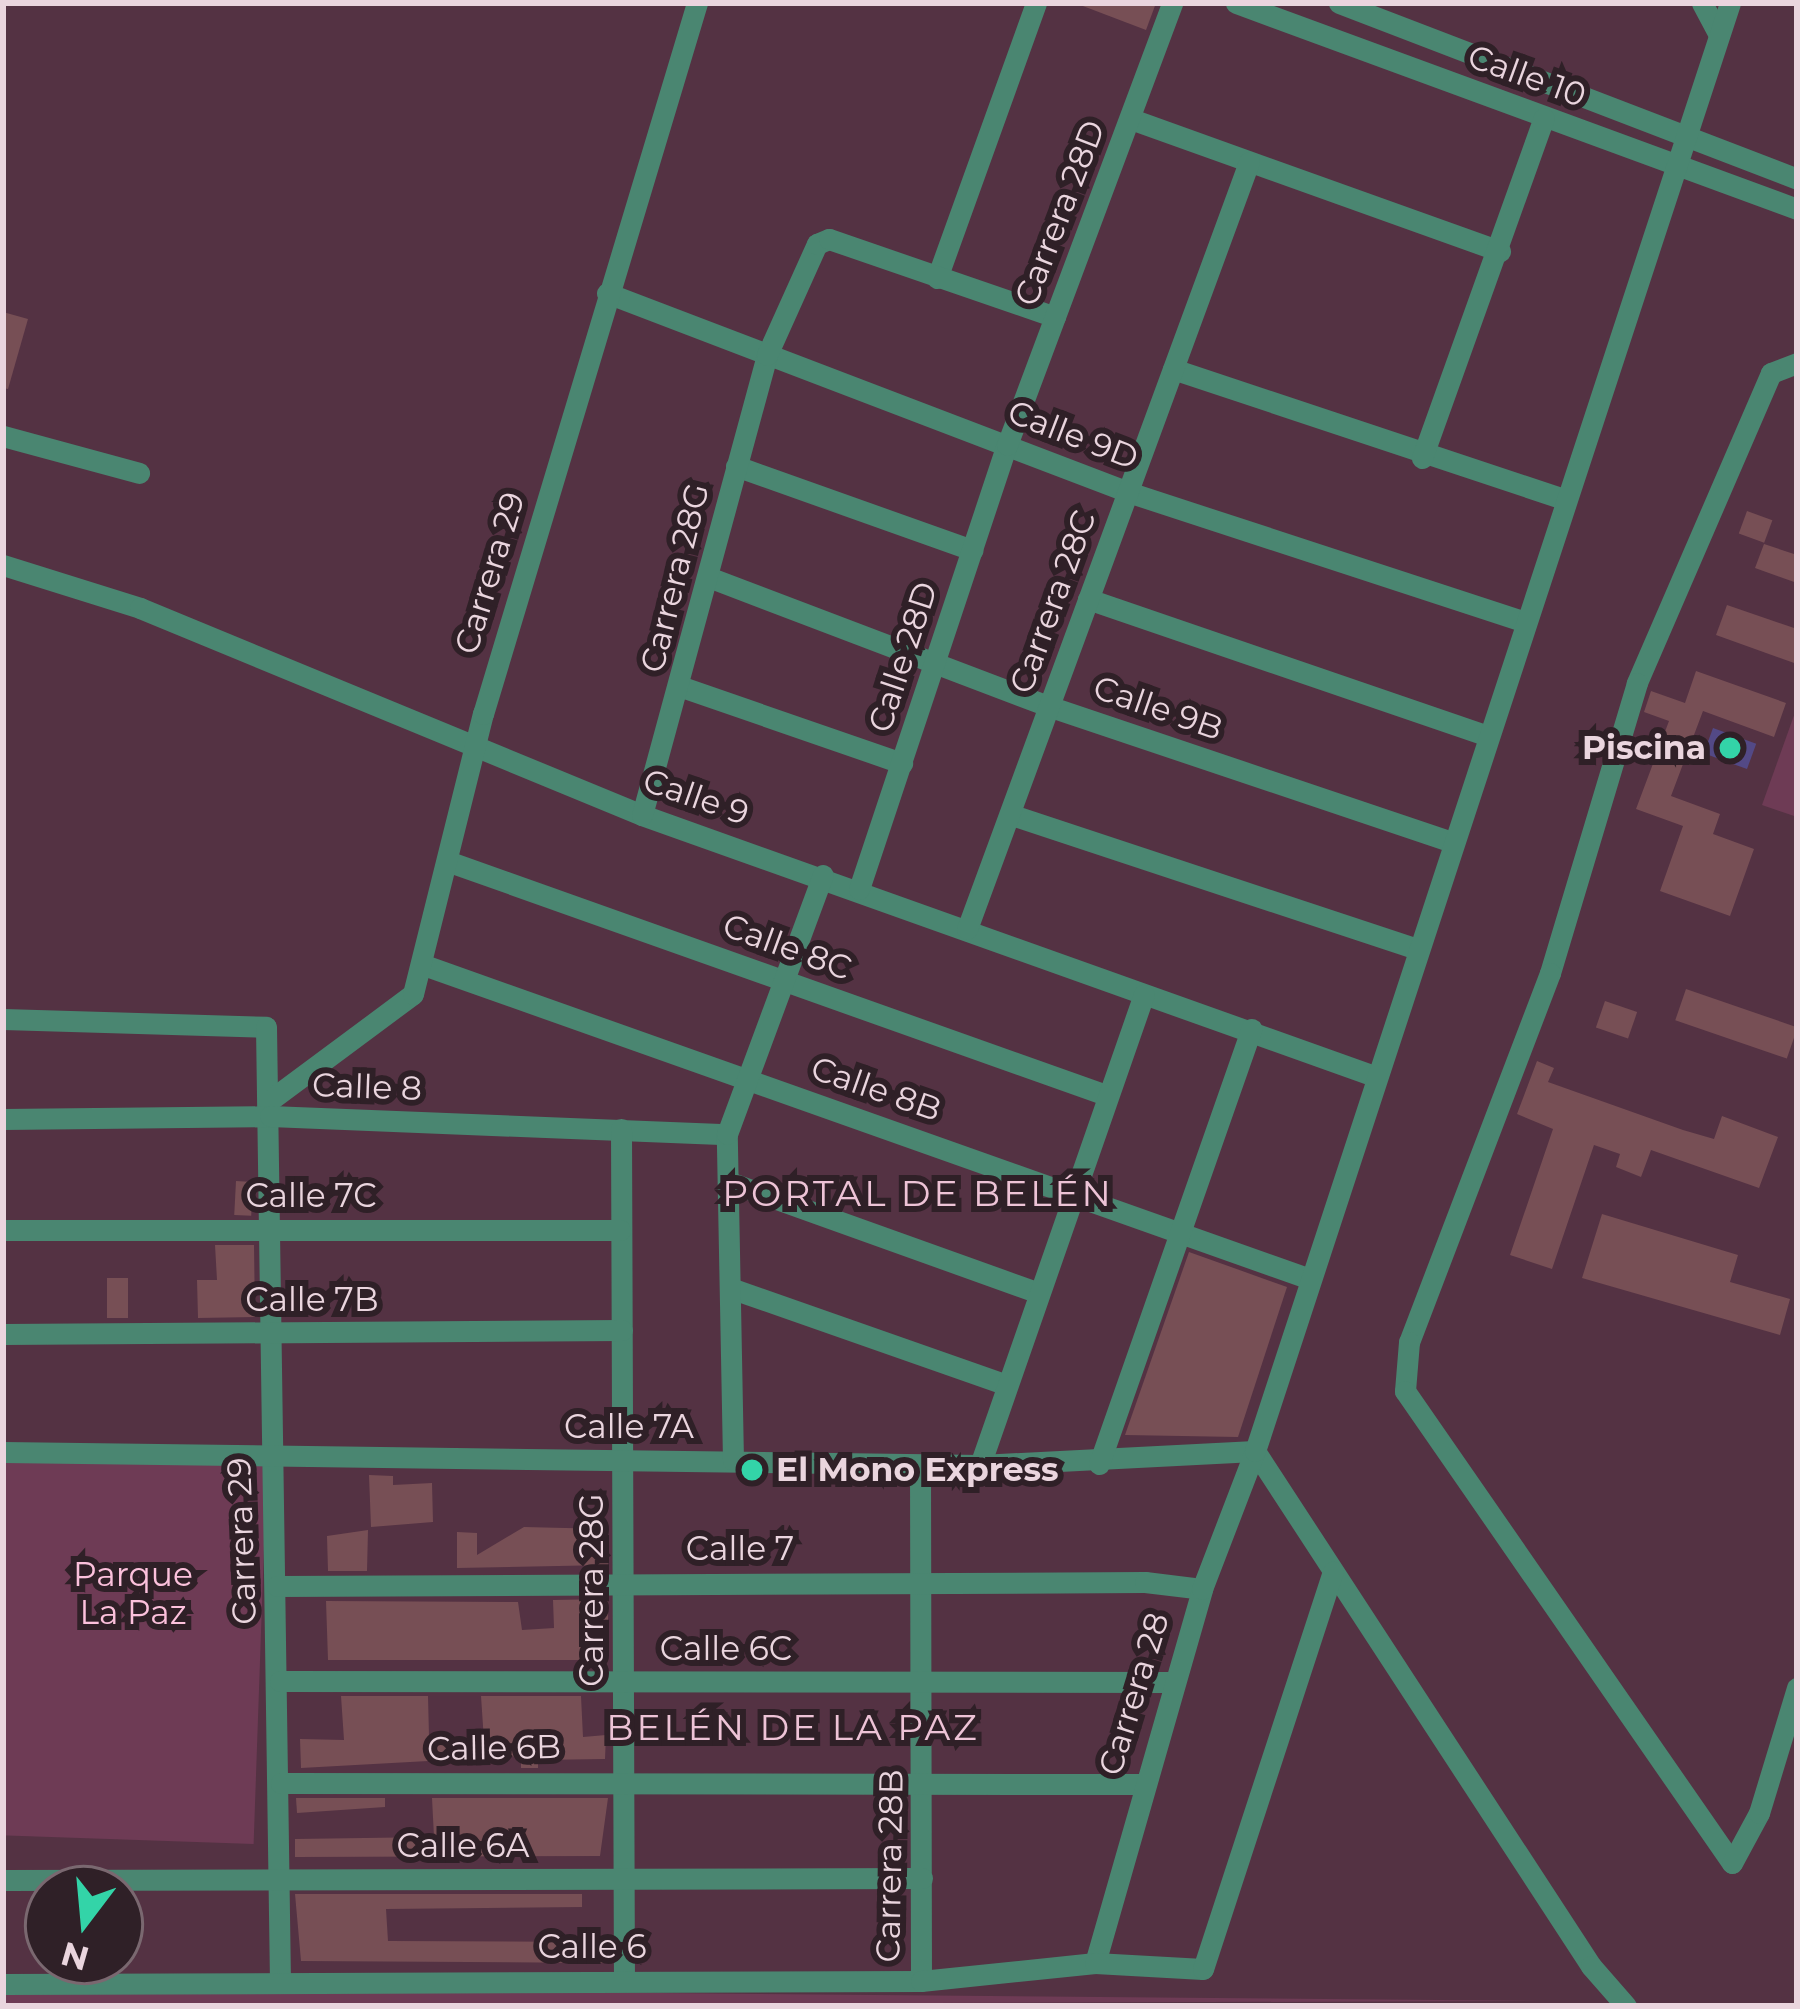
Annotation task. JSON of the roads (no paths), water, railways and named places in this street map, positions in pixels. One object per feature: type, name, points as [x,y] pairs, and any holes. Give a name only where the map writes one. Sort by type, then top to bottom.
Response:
[{"type":"street","name":"Carrera 29","points":[[269,1108],[398,1012],[413,994],[475,743],[697,3]]},
{"type":"street","points":[[1036,3],[937,278],[1055,317]]},
{"type":"street","name":"Carrera 28D","points":[[1007,445],[1172,3]]},
{"type":"street","name":"Calle 10","points":[[1236,3],[1797,209]]},
{"type":"street","points":[[1300,26],[1308,3]]},
{"type":"street","name":"Calle 10","points":[[1339,3],[1797,179]]},
{"type":"street","points":[[1702,3],[1718,34]]},
{"type":"street","points":[[1675,164],[1730,3]]},
{"type":"street","points":[[1422,458],[1544,118]]},
{"type":"street","points":[[1131,119],[1500,251]]},
{"type":"street","name":"Carrera 28C","points":[[967,929],[1249,162]]},
{"type":"street","name":"Carrera 28","points":[[1095,1963],[1140,1784],[1172,1682],[1255,1451],[1522,621],[1675,164]]},
{"type":"street","name":"Carrera 28G","points":[[642,815],[682,687],[766,355],[817,244],[829,239],[937,278]]},
{"type":"street","name":"Calle 9D","points":[[607,293],[1128,492],[1522,621]]},
{"type":"street","points":[[1797,363],[1771,373],[1637,683],[1550,973],[1409,1342],[1406,1390],[1732,1863],[1759,1813],[1797,1688]]},
{"type":"street","points":[[1173,369],[1422,458],[1563,500]]},
{"type":"street","points":[[3,436],[139,473]]},
{"type":"street","name":"Calle 28D","points":[[859,889],[1007,445]]},
{"type":"street","points":[[736,466],[972,550]]},
{"type":"street","name":"Calle 9","points":[[3,565],[140,608],[642,815],[823,875],[1374,1076]]},
{"type":"street","name":"Calle 9B","points":[[711,578],[938,660],[1051,707],[1451,842]]},
{"type":"street","points":[[1088,599],[1486,735]]},
{"type":"street","points":[[682,687],[902,763]]},
{"type":"street","points":[[1012,815],[1416,949]]},
{"type":"street","name":"Calle 8C","points":[[447,860],[1106,1095]]},
{"type":"street","points":[[733,1460],[728,1134],[823,875]]},
{"type":"street","name":"Calle 8B","points":[[421,964],[1070,1190],[1310,1279]]},
{"type":"street","points":[[980,1465],[1070,1190],[1144,995]]},
{"type":"street","name":"Carrera 29","points":[[3,1019],[265,1023],[280,1681],[280,1980]]},
{"type":"street","points":[[1099,1464],[1251,1029]]},
{"type":"street","name":"Calle 8","points":[[3,1119],[269,1108],[728,1134]]},
{"type":"street","name":"Carrera 28G","points":[[620,1129],[624,1979]]},
{"type":"street","points":[[730,1182],[1036,1292]]},
{"type":"street","name":"Calle 7C","points":[[3,1230],[620,1230]]},
{"type":"street","points":[[733,1289],[1004,1384]]},
{"type":"street","name":"Calle 7B","points":[[3,1334],[622,1330]]},
{"type":"street","points":[[1255,1451],[1592,1966],[1626,2006]]},
{"type":"street","name":"Calle 7A","points":[[3,1452],[980,1465],[1099,1464],[1255,1451]]},
{"type":"street","name":"Carrera 28B","points":[[920,1465],[925,1781],[921,1981]]},
{"type":"street","name":"Calle 6","points":[[3,1984],[921,1981],[1095,1963],[1203,1969],[1214,1952],[1333,1572]]},
{"type":"street","name":"Calle 7","points":[[277,1586],[923,1581],[1202,1589]]},
{"type":"street","name":"Calle 6C","points":[[280,1681],[1172,1682]]},
{"type":"street","name":"Calle 6B","points":[[281,1783],[1140,1784]]},
{"type":"street","name":"Calle 6A","points":[[3,1880],[922,1879]]},
{"type":"place","name":"Piscina","points":[[1730,748]]},
{"type":"place","name":"El Mono Express","points":[[752,1470]]},
{"type":"district","name":"PORTAL DE BELÉN","points":[[918,1194]]},
{"type":"district","name":"BELÉN DE LA PAZ","points":[[793,1728]]},
{"type":"park label","name":"Parque La Paz","points":[[133,1594]]}]
